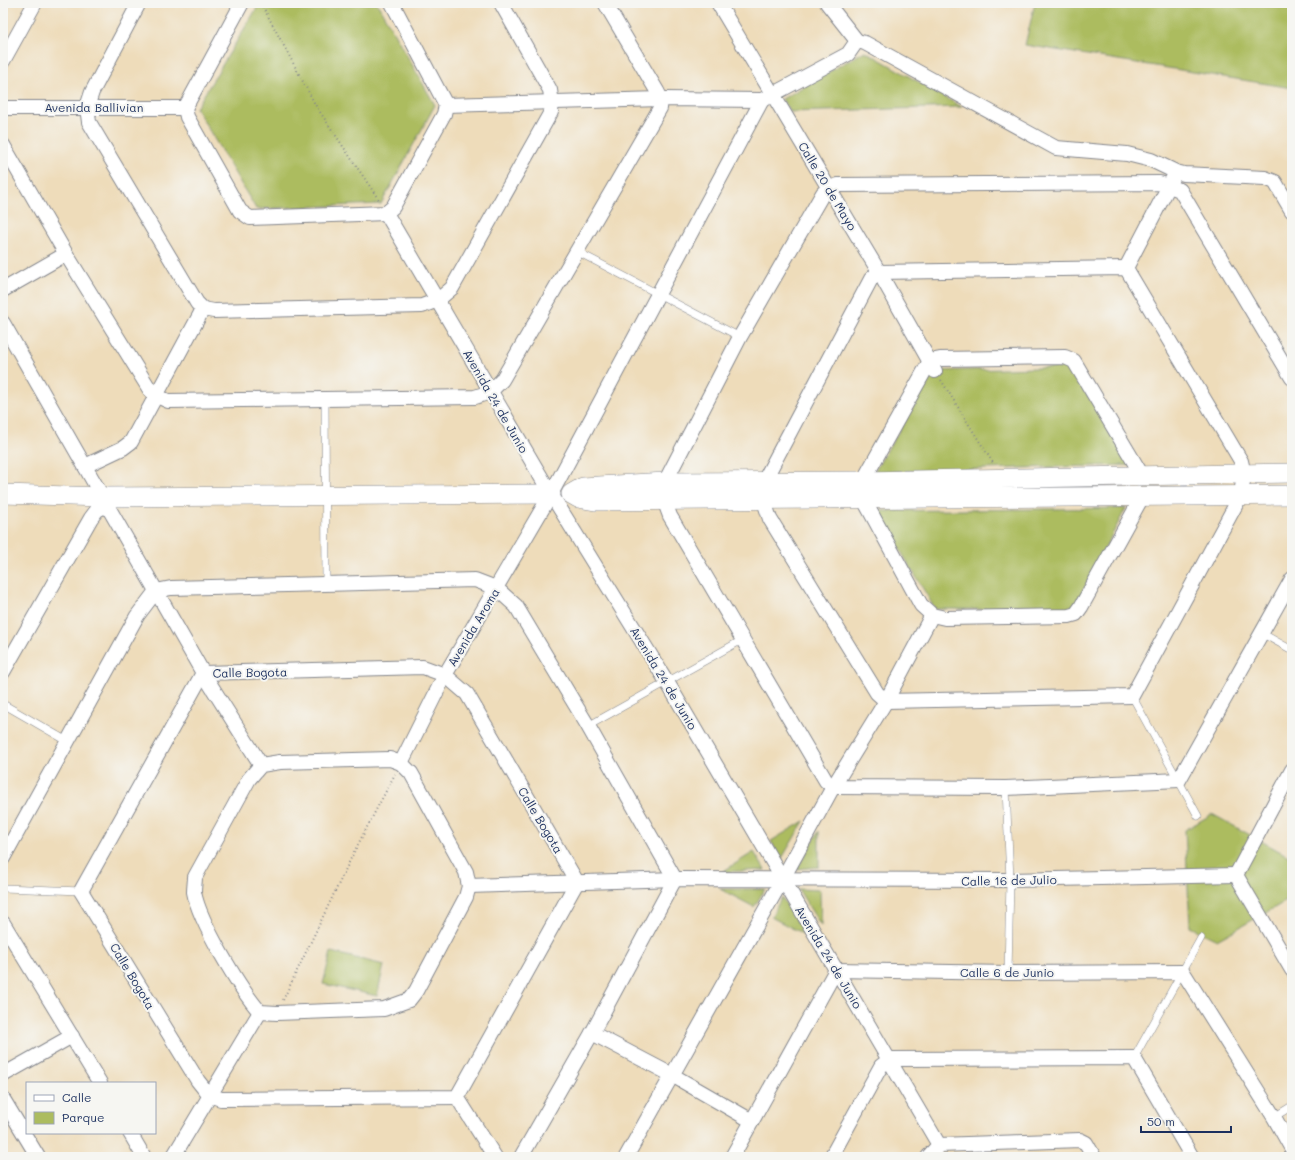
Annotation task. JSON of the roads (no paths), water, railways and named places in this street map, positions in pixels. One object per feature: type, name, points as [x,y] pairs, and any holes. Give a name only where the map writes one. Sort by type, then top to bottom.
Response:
[{"type":"street","points":[[3,61],[35,3]]},
{"type":"street","points":[[139,3],[92,92],[87,107],[89,122],[197,303],[203,309],[214,311],[422,306],[438,300],[452,288],[551,112],[552,103],[550,90],[501,3]]},
{"type":"street","points":[[242,3],[185,108],[186,117],[240,211],[250,218],[386,213],[393,207],[444,114],[446,105],[392,3]]},
{"type":"street","points":[[3,145],[66,254],[150,390],[157,396],[168,401],[475,397],[490,392],[502,380],[578,252],[660,108],[661,99],[605,3]]},
{"type":"street","name":"Calle 20 de Mayo","points":[[718,3],[768,98],[829,189],[933,366]]},
{"type":"street","points":[[827,3],[857,40],[1056,148],[1127,154],[1151,160],[1173,179],[1292,378]]},
{"type":"street","points":[[446,105],[661,99],[768,98],[848,54],[857,40]]},
{"type":"street","name":"Avenida Aroma","points":[[401,763],[445,675],[551,494],[768,98]]},
{"type":"street","name":"Avenida Ballivian","points":[[3,108],[185,108]]},
{"type":"street","points":[[1292,211],[1275,182],[1265,178],[1173,179],[1160,183],[838,185],[829,189],[823,193],[740,337],[665,482],[664,500],[670,516],[742,640],[826,781],[833,787],[1006,788],[1179,780],[1263,634],[1292,579]]},
{"type":"street","points":[[1126,268],[1173,179]]},
{"type":"street","name":"Avenida 24 de Junio","points":[[386,213],[551,494],[667,682],[782,880],[890,1059],[939,1145]]},
{"type":"street","points":[[3,290],[66,254]]},
{"type":"street","points":[[1126,268],[1241,461],[1244,474],[1241,495],[1132,696],[886,701],[877,693],[770,519],[764,501],[764,481],[871,278],[879,272],[1126,268]]},
{"type":"street","points":[[85,466],[123,448],[131,442],[203,309]]},
{"type":"street","points":[[3,323],[203,673],[261,765]]},
{"type":"street","points":[[863,481],[933,366],[940,359],[1065,358],[1074,361],[1143,477]]},
{"type":"street","points":[[3,494],[105,501],[325,495],[571,494],[583,488],[665,482],[1143,477],[1292,473]]},
{"type":"street","points":[[571,494],[578,498],[595,501],[764,501],[1292,495]]},
{"type":"street","points":[[864,500],[921,605],[932,615],[945,618],[1061,616],[1076,614],[1142,497]]},
{"type":"street","points":[[3,672],[91,518],[105,501]]},
{"type":"street","points":[[3,858],[137,616],[156,591],[171,588],[475,580],[496,588],[516,606],[588,726],[675,879],[592,1033],[521,1157]]},
{"type":"street","points":[[626,1157],[833,787],[886,701],[932,615]]},
{"type":"street","name":"Calle Bogota","points":[[209,1095],[198,1081],[81,891],[203,673],[423,667],[445,675],[466,694],[577,882]]},
{"type":"street","points":[[390,759],[401,763],[411,773],[466,872],[469,886],[466,897],[416,991],[409,1000],[384,1009],[277,1013],[260,1012],[250,1000],[208,928],[194,892],[195,876],[249,779],[261,765],[280,762],[390,759]]},
{"type":"street","points":[[1292,770],[1236,875],[1292,970]]},
{"type":"street","name":"Calle 16 de Julio","points":[[469,886],[675,879],[1010,880],[1236,875]]},
{"type":"street","points":[[457,1097],[577,882]]},
{"type":"street","points":[[3,923],[99,1082]]},
{"type":"street","points":[[732,1157],[836,970]]},
{"type":"street","name":"Calle 6 de Junio","points":[[836,970],[1008,973],[1183,972]]},
{"type":"street","points":[[1183,972],[1274,1117],[1292,1149]]},
{"type":"street","points":[[173,1157],[260,1012]]},
{"type":"street","points":[[592,1033],[672,1075],[752,1121]]},
{"type":"street","points":[[3,1075],[72,1036]]},
{"type":"street","points":[[831,1157],[881,1066],[890,1059],[1134,1058],[1192,1157]]},
{"type":"street","points":[[209,1095],[221,1100],[457,1097]]},
{"type":"street","points":[[457,1097],[495,1157]]},
{"type":"street","points":[[3,1099],[38,1157]]},
{"type":"street","points":[[131,1134],[144,1157]]},
{"type":"street","points":[[928,1157],[939,1145],[1080,1140],[1086,1143],[1094,1157]]},
{"type":"lane","points":[[578,252],[740,337]]},
{"type":"lane","points":[[325,400],[326,583]]},
{"type":"lane","points":[[1263,634],[1292,650]]},
{"type":"lane","points":[[588,726],[742,640]]},
{"type":"lane","points":[[1132,696],[1198,816]]},
{"type":"lane","points":[[3,704],[67,741]]},
{"type":"lane","points":[[1006,788],[1010,880],[1008,973]]},
{"type":"lane","points":[[3,888],[81,891]]},
{"type":"lane","points":[[1134,1058],[1201,938]]},
{"type":"lane","points":[[1274,1117],[1292,1106]]}]
